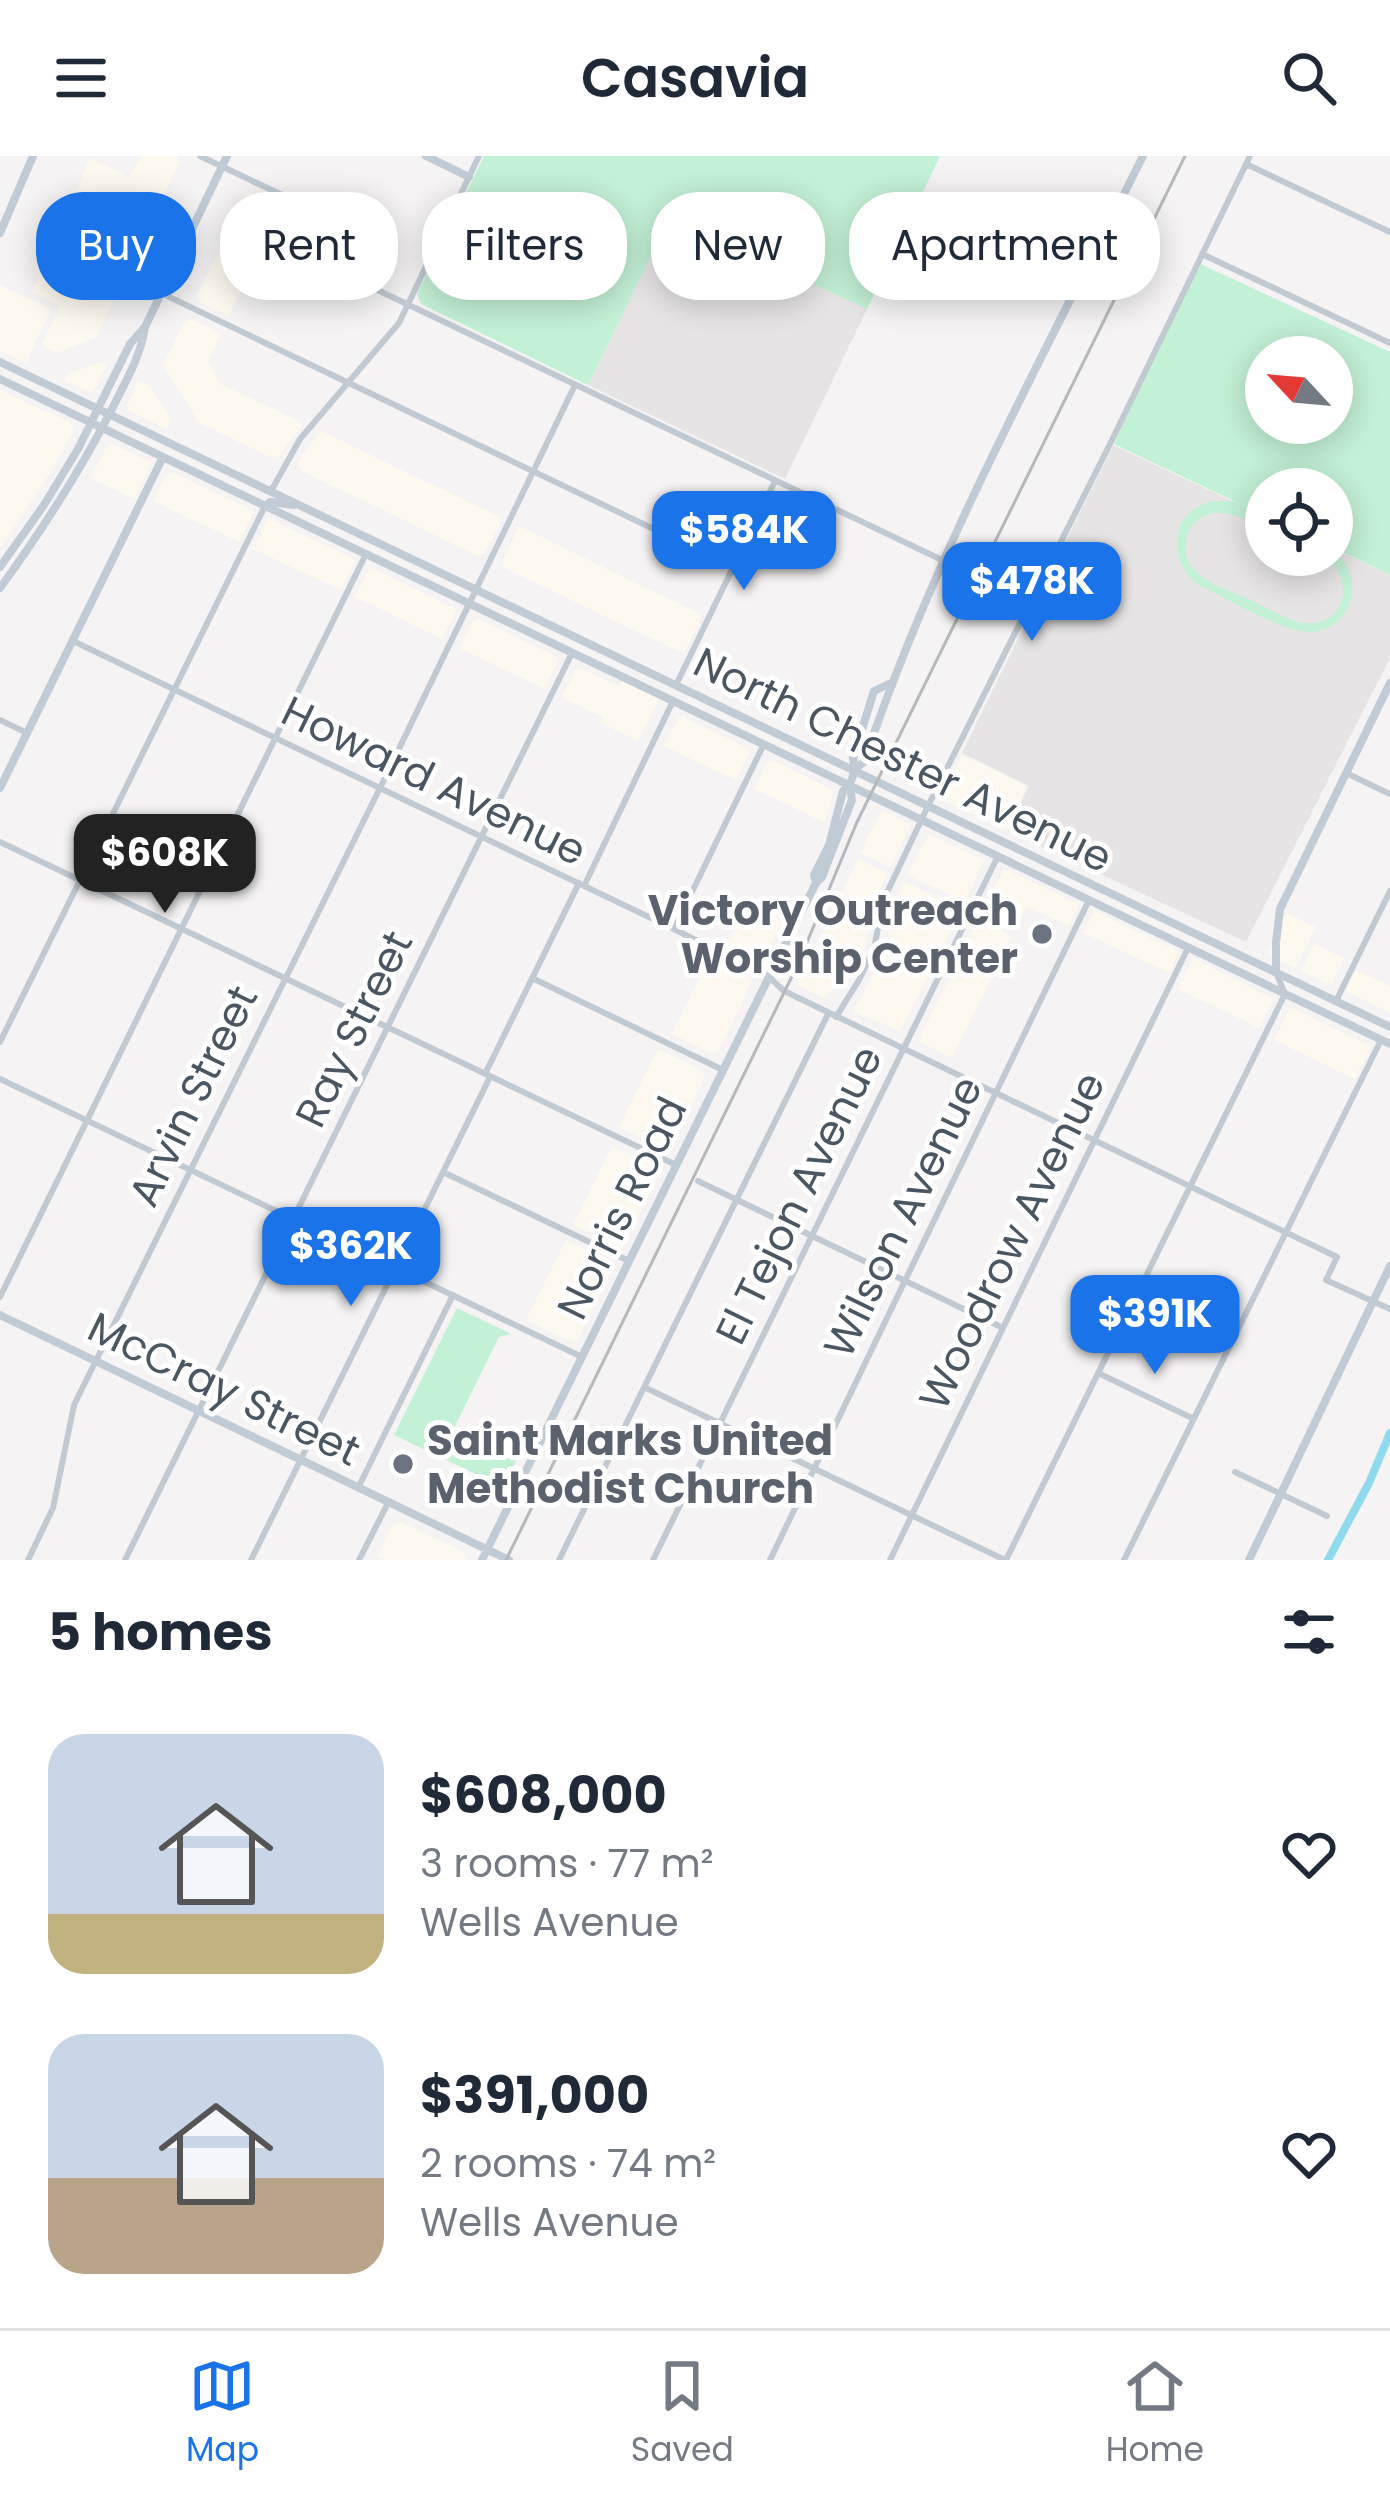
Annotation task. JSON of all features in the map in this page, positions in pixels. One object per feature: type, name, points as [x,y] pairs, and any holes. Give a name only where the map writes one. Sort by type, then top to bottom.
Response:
[{"type":"main road","points":[[0,233],[33,156]]},
{"type":"main road","points":[[196,220],[227,156]]},
{"type":"main road","points":[[426,156],[469,177]]},
{"type":"main road","name":"Norris Road","points":[[482,1560],[769,976],[823,877],[852,800],[855,769],[864,762],[942,560],[1143,156]]},
{"type":"main road","points":[[0,567],[62,477],[158,300]]},
{"type":"main road","points":[[1,585],[59,506],[142,349],[145,327]]},
{"type":"main road","name":"North Chester Avenue","points":[[0,365],[32,376],[163,457],[1387,1040]]},
{"type":"main road","name":"North Chester Avenue","points":[[0,379],[272,491],[1390,1027]]},
{"type":"main road","points":[[0,788],[163,457]]},
{"type":"main road","points":[[265,506],[270,502],[302,506]]},
{"type":"main road","points":[[1276,972],[1280,909],[1390,683]]},
{"type":"main road","points":[[645,688],[670,690],[676,685]]},
{"type":"main road","points":[[1249,1560],[1390,1266]]},
{"type":"main road","name":"McCray Street","points":[[0,1315],[509,1560]]},
{"type":"street","points":[[200,156],[337,221],[317,261],[942,560]]},
{"type":"street","points":[[272,491],[300,440],[391,334],[479,156]]},
{"type":"street","points":[[560,1560],[736,1199],[832,1015],[859,980],[874,949],[883,901],[928,806],[1248,160],[1390,232]]},
{"type":"street","points":[[1202,254],[1390,343]]},
{"type":"street","points":[[176,300],[733,567]]},
{"type":"street","name":"Arvin Street","points":[[28,1560],[53,1508],[70,1418],[96,1361],[575,385]]},
{"type":"street","points":[[676,685],[774,482]]},
{"type":"street","points":[[0,1042],[265,506]]},
{"type":"street","points":[[0,1297],[366,554]]},
{"type":"street","name":"Howard Avenue","points":[[73,641],[674,929],[769,976],[784,992],[1337,1257],[1326,1280],[1373,1301]]},
{"type":"street","name":"Ray Street","points":[[125,1560],[572,653]]},
{"type":"street","points":[[251,1560],[532,978],[674,701]]},
{"type":"street","points":[[0,720],[27,733]]},
{"type":"street","points":[[674,929],[764,744]]},
{"type":"street","points":[[1346,773],[1390,794]]},
{"type":"street","points":[[0,842],[676,1165]]},
{"type":"street","name":"El Tejon Avenue","points":[[653,1560],[998,856]]},
{"type":"street","points":[[1336,1001],[1390,890]]},
{"type":"street","name":"Wilson Avenue","points":[[770,1560],[1089,900]]},
{"type":"street","name":"Woodrow Avenue","points":[[890,1560],[1188,948]]},
{"type":"street","points":[[644,1387],[1005,1560],[1285,994],[1276,972]]},
{"type":"street","points":[[532,978],[723,1070]]},
{"type":"street","points":[[1124,1560],[1387,1040]]},
{"type":"street","points":[[0,1078],[582,1357]]},
{"type":"street","points":[[442,1172],[629,1262]]},
{"type":"street","points":[[698,1181],[1003,1328]]},
{"type":"street","points":[[359,1486],[453,1295]]},
{"type":"street","points":[[1373,1301],[1390,1310]]},
{"type":"street","points":[[1098,1373],[1194,1419]]},
{"type":"street","points":[[1235,1472],[1328,1516]]},
{"type":"street","points":[[359,1560],[388,1501]]},
{"type":"shaded area","points":[[141,156],[177,156],[180,161],[165,192],[75,192],[90,158],[130,177]]},
{"type":"shaded area","points":[[220,249],[220,300],[237,300],[229,316],[197,296]]},
{"type":"shaded area","points":[[651,256],[651,300],[825,300],[825,289],[867,309],[785,479],[588,385]]},
{"type":"shaded area","points":[[0,285],[49,308],[26,363],[0,351]]},
{"type":"shaded area","points":[[48,300],[114,300],[96,337],[57,353],[42,345],[60,306]]},
{"type":"shaded area","points":[[190,319],[221,333],[208,361],[219,383],[303,423],[279,456],[272,458],[199,423],[163,365],[184,322]]},
{"type":"shaded area","points":[[101,362],[107,365],[92,393],[64,381],[67,374]]},
{"type":"shaded area","points":[[138,381],[150,386],[171,420],[167,429],[128,410]]},
{"type":"shaded area","points":[[0,390],[71,423],[74,429],[0,548]]},
{"type":"shaded area","points":[[321,431],[502,518],[485,552],[479,556],[301,471],[299,461]]},
{"type":"shaded area","points":[[113,444],[152,463],[134,499],[90,478]]},
{"type":"shaded area","points":[[1113,445],[1245,507],[1245,576],[1353,576],[1353,558],[1390,575],[1390,658],[1246,942],[1008,831],[1029,786],[962,753]]},
{"type":"shaded area","points":[[172,472],[254,511],[239,542],[153,501],[165,476]]},
{"type":"shaded area","points":[[268,518],[356,560],[341,590],[253,549]]},
{"type":"shaded area","points":[[519,526],[702,615],[686,649],[680,652],[506,569],[502,563]]},
{"type":"shaded area","points":[[370,567],[457,609],[442,639],[355,597]]},
{"type":"shaded area","points":[[478,619],[557,657],[545,689],[459,648]]},
{"type":"shaded area","points":[[581,668],[619,686],[623,679],[660,697],[638,741],[562,697]]},
{"type":"shaded area","points":[[679,717],[749,749],[736,780],[664,746]]},
{"type":"shaded area","points":[[962,755],[1027,786],[1006,830],[941,799]]},
{"type":"shaded area","points":[[773,760],[834,790],[825,823],[754,789]]},
{"type":"shaded area","points":[[882,810],[911,824],[890,867],[860,853]]},
{"type":"shaded area","points":[[929,834],[984,860],[965,902],[907,875]]},
{"type":"shaded area","points":[[858,859],[887,873],[864,949],[854,969],[825,998],[796,985]]},
{"type":"shaded area","points":[[1004,869],[1079,904],[1069,926],[1027,907],[1012,929],[980,914]]},
{"type":"shaded area","points":[[904,881],[962,909],[900,1031],[854,1012],[884,951]]},
{"type":"shaded area","points":[[749,901],[784,917],[766,954],[759,958],[728,944]]},
{"type":"shaded area","points":[[1094,911],[1178,951],[1170,973],[1083,933]]},
{"type":"shaded area","points":[[1286,913],[1316,927],[1295,968],[1268,951]]},
{"type":"shaded area","points":[[978,920],[1012,936],[952,1058],[922,1043],[920,1037]]},
{"type":"shaded area","points":[[1314,944],[1344,958],[1331,985],[1301,971]]},
{"type":"shaded area","points":[[710,957],[752,981],[719,1050],[712,1053],[672,1034]]},
{"type":"shaded area","points":[[1193,958],[1273,999],[1259,1028],[1178,989]]},
{"type":"shaded area","points":[[1356,970],[1390,986],[1390,1013],[1345,991]]},
{"type":"shaded area","points":[[1290,1007],[1371,1046],[1355,1079],[1274,1040]]},
{"type":"shaded area","points":[[658,1049],[702,1070],[705,1076],[672,1145],[665,1149],[619,1127]]},
{"type":"shaded area","points":[[612,1146],[662,1169],[622,1249],[573,1225]]},
{"type":"shaded area","points":[[566,1240],[615,1263],[576,1343],[526,1320]]},
{"type":"shaded area","points":[[399,1521],[464,1552],[467,1560],[377,1557],[392,1525]]},
{"type":"green space","points":[[484,156],[940,156],[923,192],[849,192],[849,300],[871,300],[867,309],[825,289],[825,192],[651,192],[651,256],[588,385],[421,304],[417,294],[422,284],[422,300],[627,300],[627,192],[467,192]]},
{"type":"green space","points":[[1196,262],[1390,352],[1390,575],[1353,557],[1353,468],[1245,468],[1245,521],[1214,513],[1195,523],[1185,545],[1191,566],[1220,587],[1304,623],[1319,622],[1338,609],[1340,576],[1350,576],[1352,590],[1343,616],[1318,631],[1301,631],[1263,618],[1198,585],[1178,553],[1179,529],[1193,510],[1210,502],[1236,502],[1114,444]]},
{"type":"green space","points":[[457,1308],[511,1334],[499,1337],[453,1430],[516,1460],[505,1488],[394,1435]]},
{"type":"waterway","points":[[1328,1560],[1390,1433]]},
{"type":"railway","points":[[506,1560],[798,964],[857,822],[1185,156]]},
{"type":"place","name":"Victory Outreach Worship Center","points":[[1042,934]]},
{"type":"place","name":"Saint Marks United Methodist Church","points":[[403,1464]]}]
